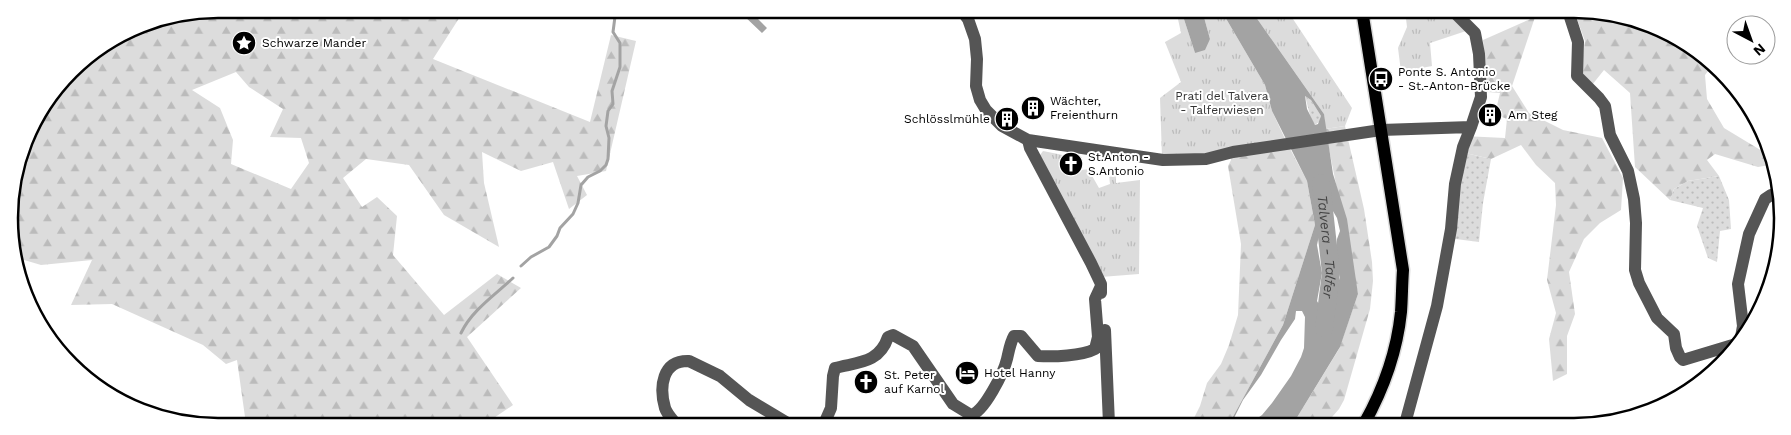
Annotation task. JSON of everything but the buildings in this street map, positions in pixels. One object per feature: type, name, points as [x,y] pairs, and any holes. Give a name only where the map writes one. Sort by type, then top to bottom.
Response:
[{"type":"main road","points":[[1363,18],[1403,270],[1401,313],[1390,365],[1367,418]]},
{"type":"street","points":[[967,18],[975,40],[977,59],[976,86],[980,100],[986,110],[1002,126],[1028,140],[1163,160],[1206,159],[1233,152],[1381,130],[1471,127]]},
{"type":"street","points":[[1407,418],[1437,306],[1451,229],[1455,184],[1463,147],[1481,97],[1479,54],[1475,33],[1460,18]]},
{"type":"street","points":[[1570,18],[1578,42],[1577,76],[1605,106],[1610,135],[1628,171],[1632,186],[1636,223],[1634,263],[1639,283],[1657,318],[1674,334],[1676,348],[1683,360],[1725,347]]},
{"type":"street","points":[[1028,140],[1030,148],[1091,263],[1101,286],[1106,340],[1109,418]]},
{"type":"street","points":[[1743,325],[1738,284],[1749,234],[1766,199],[1772,195]]},
{"type":"street","points":[[827,418],[831,408],[835,368],[856,365],[874,356],[881,351],[888,337],[893,335],[913,346],[954,406],[971,415],[977,413],[998,381],[1014,336],[1022,336],[1038,356],[1074,354],[1089,352],[1095,349],[1098,337],[1095,299],[1101,286]]},
{"type":"street","points":[[672,418],[666,410],[662,384],[665,372],[672,365],[684,360],[720,376],[749,400],[779,418]]},
{"type":"green space","points":[[204,18],[459,18],[433,59],[590,122],[611,35],[636,41],[606,171],[577,176],[587,195],[569,209],[553,162],[521,171],[482,152],[484,183],[499,247],[444,215],[409,165],[366,159],[343,178],[362,207],[377,197],[397,216],[393,255],[444,315],[497,274],[521,288],[467,337],[513,405],[494,418],[245,418],[237,360],[226,364],[203,345],[112,304],[71,305],[92,260],[41,265],[22,259],[18,231],[18,204],[21,178],[28,153],[38,129],[51,106],[86,67],[117,44],[153,28],[178,21]],"holes":[[[236,72],[249,87],[283,109],[270,137],[301,138],[309,163],[291,189],[231,164],[233,140],[220,108],[192,90]]]},
{"type":"green space","name":"Prati del Talvera - Talferwiesen","points":[[1178,18],[1184,18],[1195,53],[1210,39],[1204,18],[1226,18],[1265,85],[1272,111],[1286,141],[1202,155],[1162,157],[1160,98],[1181,82],[1165,42],[1181,33]]},
{"type":"green space","name":"Prati del Talvera - Talferwiesen","points":[[1257,18],[1292,18],[1352,108],[1345,126],[1325,129],[1324,114]]},
{"type":"green space","points":[[1406,18],[1459,18],[1469,30],[1430,43],[1432,66],[1401,72],[1398,48],[1407,27]]},
{"type":"green space","points":[[1535,18],[1512,86],[1529,113],[1563,130],[1602,138],[1623,178],[1621,210],[1600,223],[1584,239],[1569,272],[1575,314],[1567,336],[1567,374],[1553,381],[1549,339],[1556,313],[1547,280],[1556,205],[1555,183],[1536,165],[1521,145],[1491,159],[1457,151],[1463,136],[1505,138],[1507,119],[1495,114],[1500,93],[1487,92],[1483,40]]},
{"type":"green space","points":[[1577,18],[1600,19],[1625,24],[1662,38],[1685,51],[1709,70],[1705,75],[1707,99],[1724,128],[1762,151],[1767,165],[1758,167],[1715,154],[1707,160],[1719,176],[1688,181],[1674,189],[1670,200],[1635,167],[1630,93],[1604,70],[1592,85],[1581,71],[1585,41]]},
{"type":"green space","points":[[1305,96],[1311,100],[1321,116],[1320,121],[1315,125],[1311,119]]},
{"type":"green space","points":[[1345,126],[1364,209],[1373,281],[1370,309],[1344,400],[1339,409],[1331,418],[1297,418],[1339,349],[1358,294],[1325,129]]},
{"type":"green space","points":[[1286,141],[1307,181],[1315,225],[1283,325],[1232,418],[1194,418],[1207,383],[1221,364],[1238,315],[1241,244],[1228,166],[1231,160],[1230,150]]},
{"type":"green space","points":[[1043,151],[1068,156],[1066,170],[1080,172],[1080,170],[1091,169],[1091,174],[1099,188],[1110,184],[1109,175],[1116,175],[1116,183],[1140,180],[1139,274],[1101,277],[1040,155]]},
{"type":"green space","points":[[1457,151],[1491,159],[1483,203],[1479,242],[1448,238]]},
{"type":"green space","points":[[1719,176],[1729,200],[1731,229],[1720,231],[1717,262],[1708,258],[1697,226],[1703,208],[1670,200],[1674,189],[1688,181]]},
{"type":"shaded area","points":[[746,18],[757,18],[767,28],[762,33]]},
{"type":"shaded area","points":[[1184,18],[1204,18],[1210,39],[1205,50],[1195,53]]},
{"type":"shaded area","points":[[1226,18],[1257,18],[1324,114],[1333,174],[1347,219],[1358,294],[1340,347],[1297,418],[1258,418],[1272,403],[1291,376],[1301,357],[1304,348],[1305,317],[1302,311],[1296,311],[1295,319],[1232,418],[1283,325],[1315,225],[1307,181],[1272,111],[1265,85]],"holes":[[[1305,96],[1311,100],[1321,116],[1318,124],[1315,125],[1307,109]],[[1326,199],[1337,218],[1340,231],[1337,239],[1335,260],[1340,277],[1332,301],[1321,308],[1317,301],[1322,273],[1317,245],[1324,200]]]},
{"type":"waterway","points":[[521,266],[531,257],[549,247],[560,228],[573,214],[578,203],[581,185],[588,177],[600,171],[606,165],[609,138],[606,126],[608,111],[613,104],[612,91],[620,67],[620,43],[613,32],[615,18]]},
{"type":"waterway","name":"Talvera - Talfer","points":[[1321,183],[1331,273],[1324,328]]},
{"type":"waterway","points":[[461,333],[471,317],[484,303],[513,278]]},
{"type":"place","name":"Schwarze Mander","points":[[244,43]]},
{"type":"place","name":"Ponte S. Antonio - St.-Anton-Brücke","points":[[1381,79]]},
{"type":"place","name":"Wächter, Freienthurn","points":[[1033,108]]},
{"type":"place","name":"Am Steg","points":[[1490,115]]},
{"type":"place","name":"Schlösslmühle","points":[[1007,119]]},
{"type":"place","name":"St.Anton - S.Antonio","points":[[1071,164]]},
{"type":"place","name":"Hotel Hanny","points":[[967,373]]},
{"type":"place","name":"St. Peter auf Karnol","points":[[866,382]]}]
